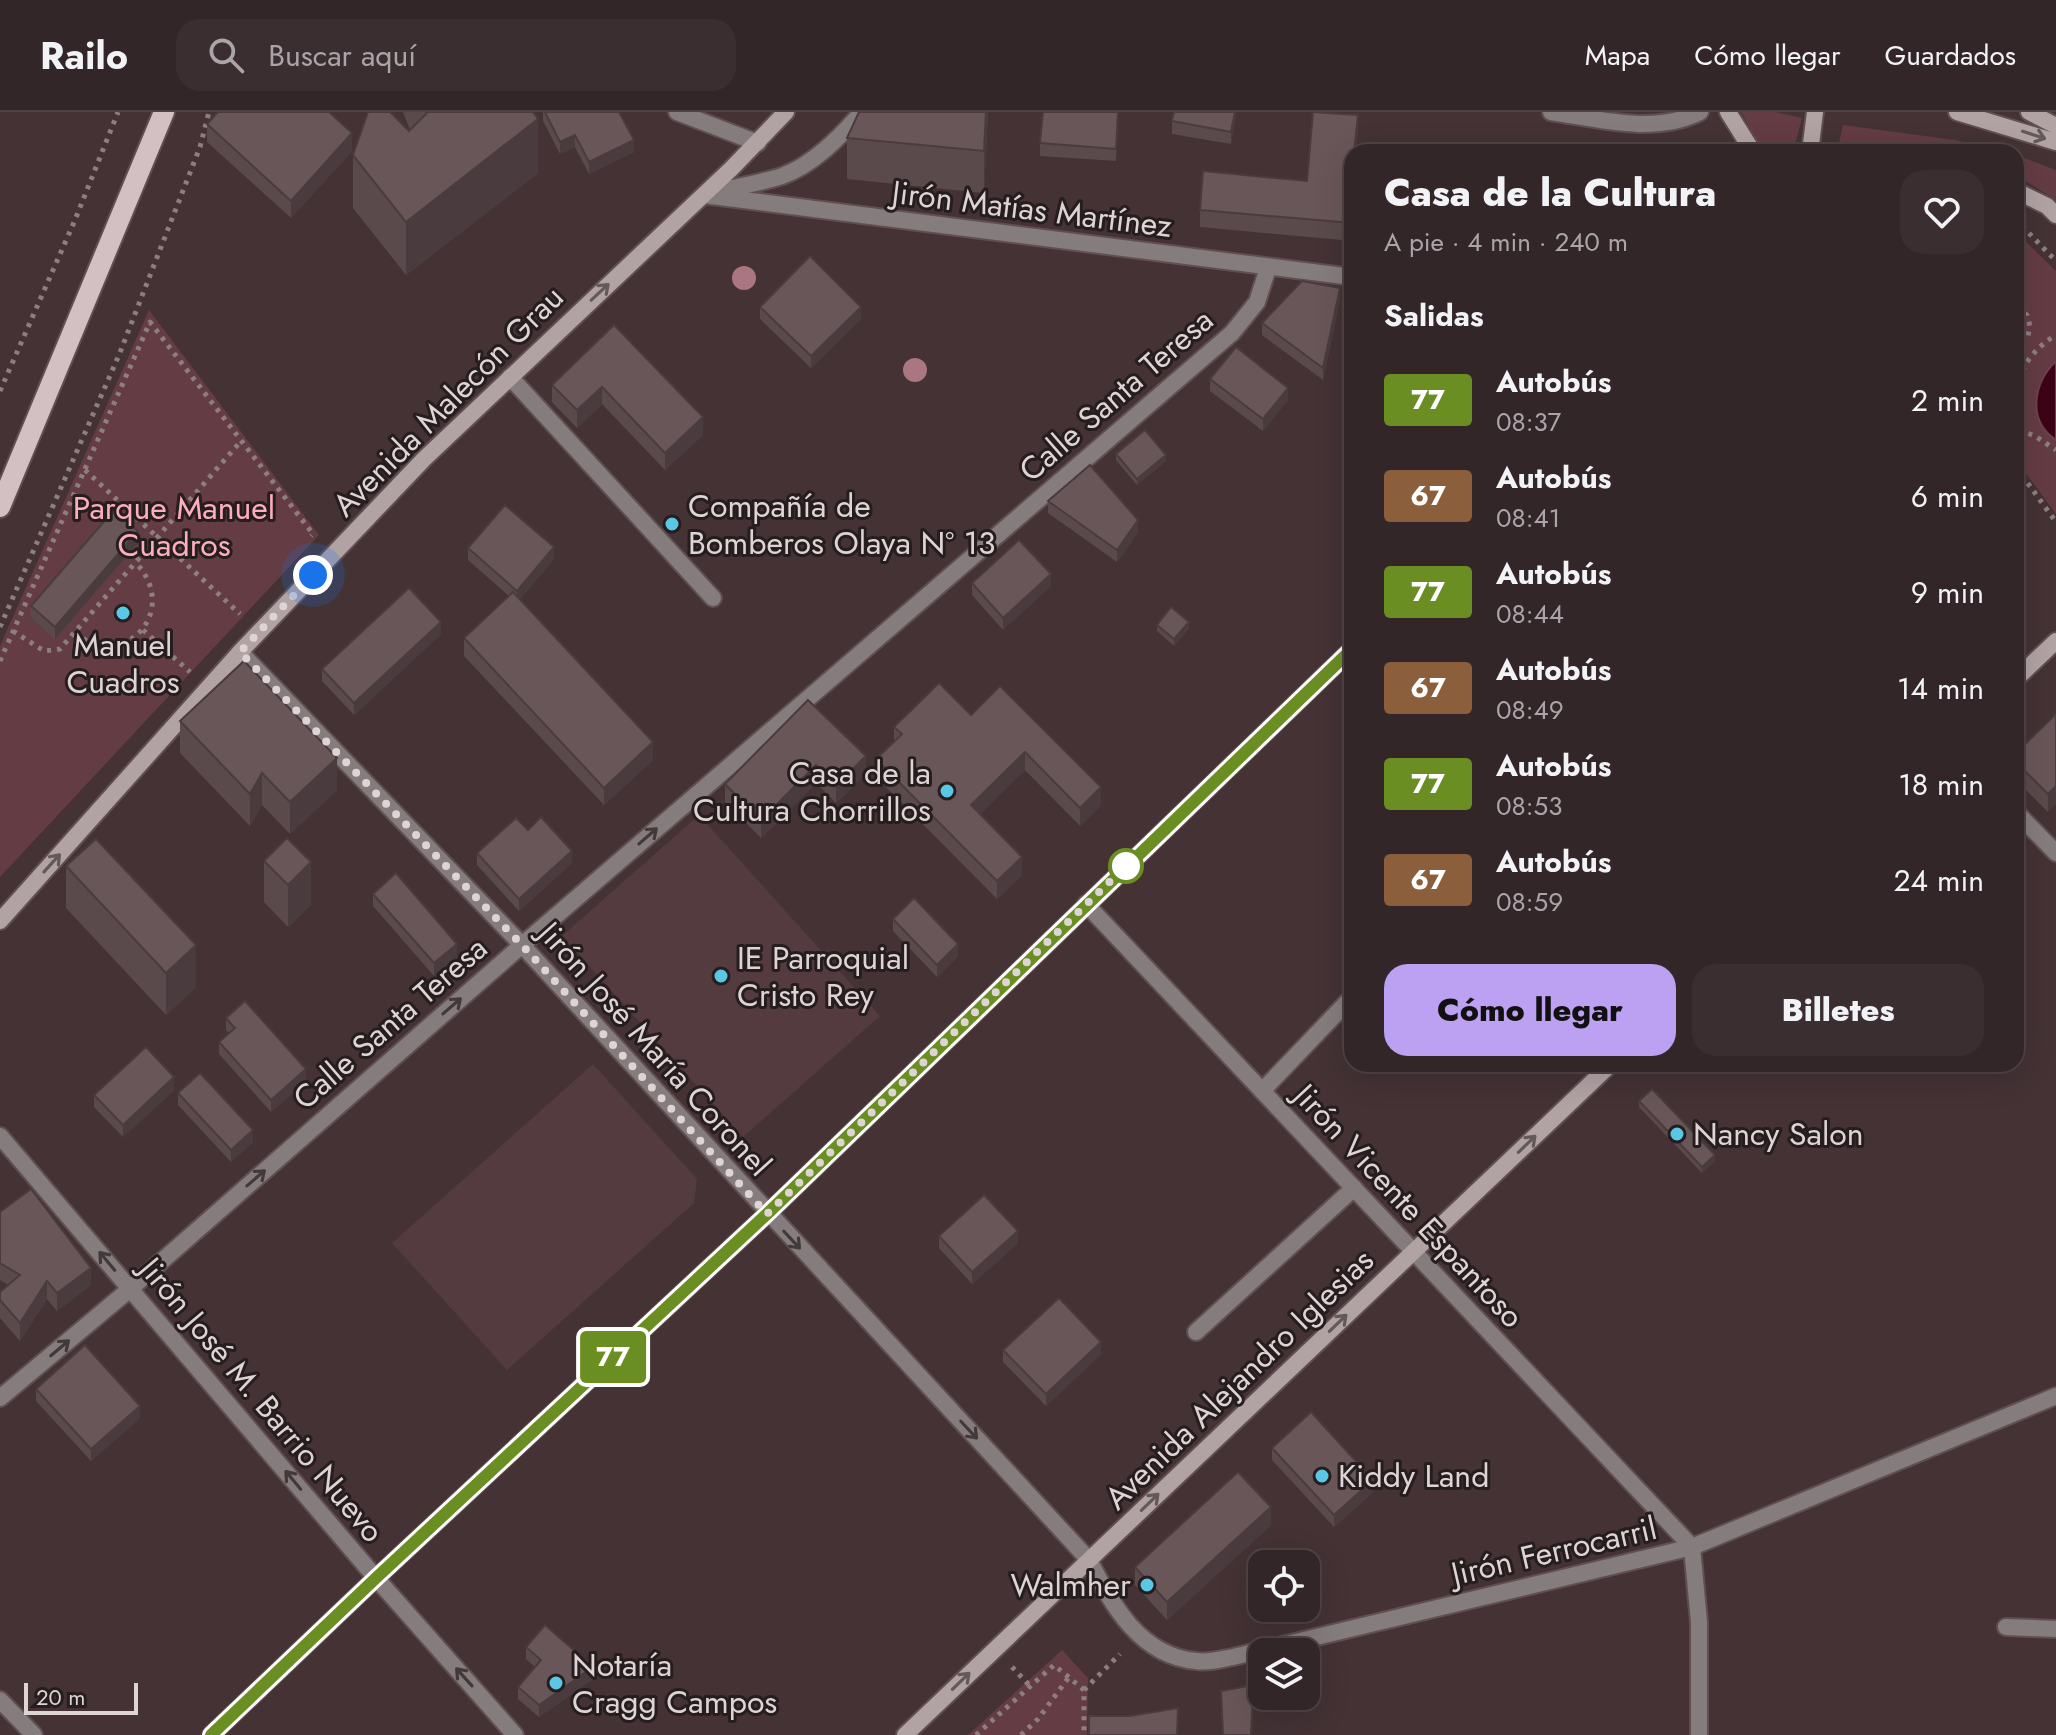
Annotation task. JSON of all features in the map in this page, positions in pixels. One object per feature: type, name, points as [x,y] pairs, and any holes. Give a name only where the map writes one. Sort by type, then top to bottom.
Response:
[{"type":"main road","points":[[0,507],[164,112]]},
{"type":"street","points":[[677,112],[758,143]]},
{"type":"street","name":"Avenida Malecón Grau","points":[[0,921],[240,652],[424,459],[704,195],[786,112]]},
{"type":"street","points":[[704,195],[785,175],[810,161],[862,112]]},
{"type":"street","points":[[1551,112],[1642,125],[1678,120],[1700,112]]},
{"type":"street","points":[[1728,112],[1748,144]]},
{"type":"street","points":[[1811,144],[1815,112]]},
{"type":"street","points":[[1957,112],[2056,142]]},
{"type":"street","points":[[2029,112],[2056,126]]},
{"type":"street","name":"Jirón Matías Martínez","points":[[704,195],[1344,276]]},
{"type":"street","points":[[2024,195],[2047,206],[2056,215]]},
{"type":"street","name":"Calle Santa Teresa","points":[[0,1398],[130,1289],[522,945],[1232,333],[1257,302],[1268,268]]},
{"type":"street","points":[[510,377],[713,598]]},
{"type":"street","points":[[2024,671],[2056,641]]},
{"type":"street","name":"Jirón José María Coronel","points":[[240,652],[522,945],[1089,1560]]},
{"type":"street","points":[[211,1735],[767,1214],[1344,657]]},
{"type":"street","points":[[2024,820],[2056,853]]},
{"type":"street","name":"Jirón Vicente Espantoso","points":[[1086,904],[1692,1547]]},
{"type":"street","points":[[1262,1091],[1344,1005]]},
{"type":"street","name":"Avenida Alejandro Iglesias","points":[[905,1735],[1603,1072]]},
{"type":"street","name":"Jirón José M. Barrio Nuevo","points":[[0,1136],[376,1578],[515,1735]]},
{"type":"street","points":[[1196,1332],[1354,1188]]},
{"type":"street","name":"Jirón Ferrocarril","points":[[1089,1560],[1106,1593],[1139,1636],[1174,1658],[1200,1662],[1233,1657],[1692,1547],[2056,1396]]},
{"type":"street","points":[[1692,1547],[1699,1622],[1699,1735]]},
{"type":"street","points":[[2006,1627],[2056,1629]]},
{"type":"street","points":[[0,1700],[34,1735]]},
{"type":"path","points":[[0,391],[75,220],[118,112]]},
{"type":"path","points":[[0,627],[119,355],[200,147],[209,112]]},
{"type":"path","points":[[2024,228],[2056,261]]},
{"type":"path","points":[[2024,313],[2030,326],[2024,339]]},
{"type":"path","points":[[0,661],[150,322],[313,534],[302,545]]},
{"type":"path","points":[[2024,368],[2042,344],[2056,335]]},
{"type":"path","points":[[2024,433],[2056,450]]},
{"type":"path","points":[[13,631],[44,651],[60,649],[241,441]]},
{"type":"path","points":[[85,470],[240,614]]},
{"type":"path","points":[[2024,478],[2056,522]]},
{"type":"path","points":[[75,633],[99,646],[116,646],[143,630],[151,616],[154,600],[152,585],[135,562]]},
{"type":"path","points":[[230,625],[250,603]]},
{"type":"path","points":[[143,630],[208,688]]},
{"type":"path","points":[[178,682],[198,659]]},
{"type":"path","points":[[1084,1735],[1084,1690],[1139,1636]]},
{"type":"path","points":[[976,1735],[1054,1665],[1084,1690]]},
{"type":"path","points":[[1021,1735],[1038,1719],[1069,1677]]},
{"type":"shaded area","points":[[2056,361],[2056,440],[2040,422],[2036,401],[2042,379]]},
{"type":"shaded area","name":"IE Parroquial Cristo Rey","points":[[699,815],[880,1016],[743,1137],[562,936]]},
{"type":"shaded area","points":[[593,1064],[697,1179],[694,1203],[507,1370],[392,1243]]},
{"type":"green space","points":[[1741,112],[1776,112],[1802,118],[1795,144],[1759,144]]},
{"type":"green space","points":[[1843,125],[1971,144],[1839,144]]},
{"type":"green space","points":[[2024,158],[2056,170],[2056,200],[2024,180]]},
{"type":"green space","points":[[2024,240],[2056,271],[2056,514],[2024,471]]},
{"type":"green space","name":"Parque Manuel Cuadros","points":[[149,310],[319,535],[0,877],[0,646]]},
{"type":"green space","points":[[1062,1650],[1088,1678],[1087,1735],[968,1735]]},
{"type":"building","points":[[218,112],[329,112],[352,133],[291,201],[207,124]]},
{"type":"building","points":[[368,112],[390,112],[409,131],[426,112],[533,112],[538,119],[406,222],[353,155]]},
{"type":"building","points":[[545,112],[619,112],[634,140],[589,162],[575,135],[560,142]]},
{"type":"building","points":[[859,112],[986,112],[984,151],[847,138]]},
{"type":"building","points":[[1043,112],[1118,112],[1116,149],[1040,143]]},
{"type":"building","points":[[1174,112],[1235,112],[1231,132],[1172,121]]},
{"type":"building","points":[[1313,112],[1358,115],[1355,144],[1344,144],[1344,222],[1200,210],[1203,171],[1307,181]]},
{"type":"building","points":[[810,256],[861,307],[811,356],[760,307]]},
{"type":"building","points":[[1302,281],[1340,288],[1323,368],[1262,323]]},
{"type":"building","points":[[614,325],[703,417],[665,453],[602,387],[577,410],[552,385]]},
{"type":"building","points":[[1236,347],[1288,388],[1263,419],[1210,379]]},
{"type":"building","points":[[1145,430],[1166,455],[1137,479],[1116,454]]},
{"type":"building","points":[[1090,465],[1138,520],[1117,550],[1048,501]]},
{"type":"building","points":[[505,505],[554,547],[517,591],[468,548]]},
{"type":"building","points":[[114,510],[138,531],[55,627],[31,606]]},
{"type":"building","points":[[1019,540],[1051,574],[1003,618],[972,583]]},
{"type":"building","points":[[409,588],[441,622],[354,703],[322,669]]},
{"type":"building","points":[[513,592],[653,742],[604,788],[464,638]]},
{"type":"building","points":[[1171,607],[1189,622],[1174,639],[1157,625]]},
{"type":"building","points":[[244,661],[337,758],[290,802],[262,773],[250,794],[180,721]]},
{"type":"building","name":"Casa de la Cultura Chorrillos","points":[[939,683],[971,715],[1000,686],[1101,787],[1080,808],[1025,752],[971,805],[1022,857],[997,881],[876,759],[902,734],[894,727]]},
{"type":"building","points":[[808,700],[866,756],[836,785],[816,765],[761,820],[725,784]]},
{"type":"building","points":[[2056,714],[2056,786],[2048,794],[2024,770],[2024,745]]},
{"type":"building","points":[[541,817],[572,851],[519,899],[477,853],[516,818],[528,830]]},
{"type":"building","points":[[287,838],[311,862],[288,885],[264,861]]},
{"type":"building","points":[[96,839],[196,945],[166,973],[66,866]]},
{"type":"building","points":[[396,873],[457,944],[434,963],[373,894]]},
{"type":"building","points":[[914,898],[958,944],[937,965],[893,919]]},
{"type":"building","points":[[245,1001],[306,1069],[271,1100],[219,1042],[235,1028],[226,1018]]},
{"type":"building","points":[[146,1047],[174,1077],[123,1125],[94,1095]]},
{"type":"building","points":[[200,1073],[253,1130],[231,1150],[178,1093]]},
{"type":"building","name":"Nancy Salon","points":[[1652,1089],[1715,1155],[1702,1167],[1639,1101]]},
{"type":"building","points":[[31,1189],[91,1268],[57,1293],[47,1281],[20,1323],[0,1300],[0,1292],[20,1275],[0,1263],[0,1212]]},
{"type":"building","points":[[984,1195],[1018,1231],[972,1272],[939,1236]]},
{"type":"building","points":[[1059,1298],[1101,1342],[1046,1394],[1003,1350]]},
{"type":"building","points":[[85,1345],[140,1406],[91,1449],[36,1389]]},
{"type":"building","name":"Kiddy Land","points":[[1311,1412],[1373,1480],[1334,1515],[1272,1448]]},
{"type":"building","points":[[1238,1472],[1271,1507],[1167,1602],[1135,1567]]},
{"type":"building","points":[[545,1625],[593,1667],[539,1705],[518,1687],[541,1660],[526,1647]]},
{"type":"building","points":[[1248,1686],[1248,1710],[1252,1710],[1251,1735],[1223,1735],[1221,1691]]},
{"type":"building","points":[[1178,1708],[1177,1735],[1089,1735],[1089,1716],[1130,1716]]},
{"type":"bus line","name":"77","points":[[211,1735],[767,1214],[1344,657]]},
{"type":"place","name":"Compañía de Bomberos Olaya Nº 13","points":[[672,524]]},
{"type":"place","name":"Manuel Cuadros","points":[[123,613]]},
{"type":"place","name":"Casa de la Cultura Chorrillos","points":[[947,791]]},
{"type":"place","name":"IE Parroquial Cristo Rey","points":[[721,976]]},
{"type":"place","name":"Nancy Salon","points":[[1677,1134]]},
{"type":"place","name":"Kiddy Land","points":[[1322,1476]]},
{"type":"place","name":"Walmher","points":[[1147,1585]]},
{"type":"place","name":"Notaría Cragg Campos","points":[[556,1683]]},
{"type":"route","points":[[313,575],[240,652],[522,945],[767,1214],[1130,862],[1126,866]]}]
